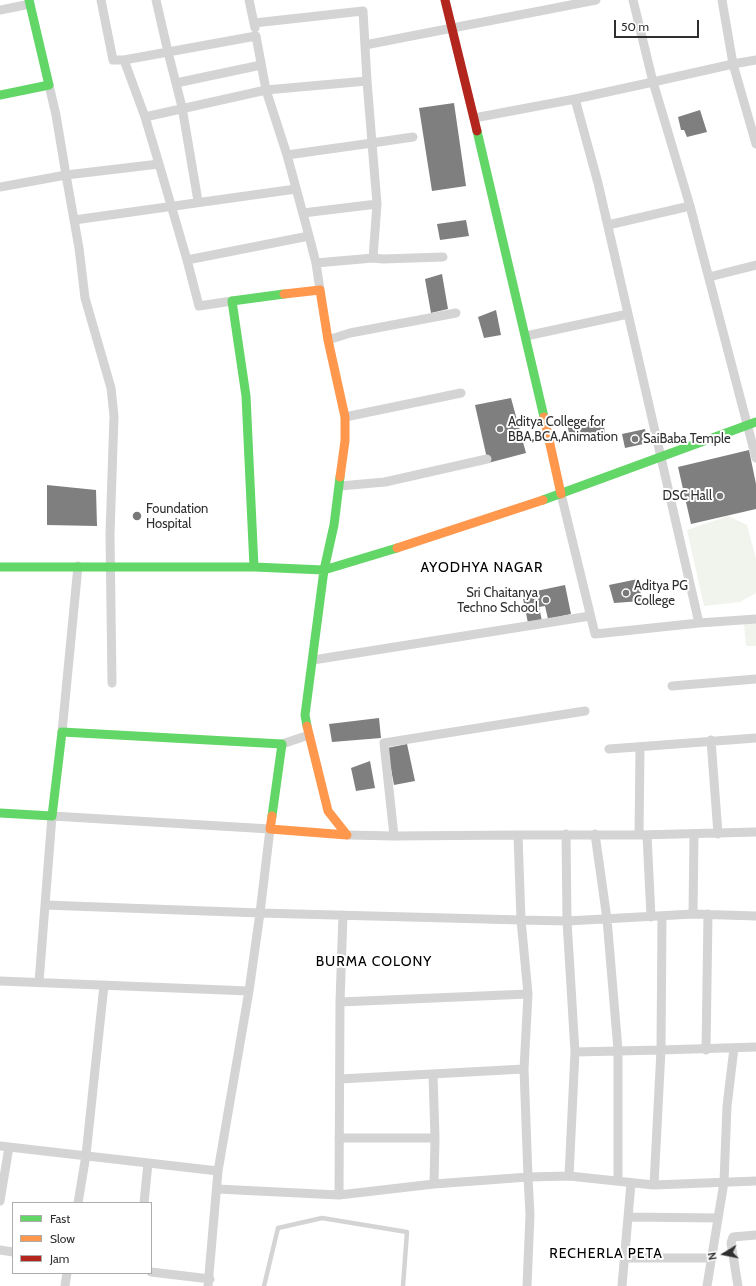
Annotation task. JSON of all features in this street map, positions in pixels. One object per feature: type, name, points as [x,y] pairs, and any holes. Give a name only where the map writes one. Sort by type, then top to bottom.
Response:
[{"type":"street","points":[[101,0],[113,60],[124,60],[256,36]]},
{"type":"street","points":[[156,0],[182,107],[198,202]]},
{"type":"street","points":[[249,0],[266,90],[287,155],[316,263],[328,340],[345,417],[345,441],[340,486],[324,570],[305,715],[328,811],[347,835]]},
{"type":"street","points":[[445,0],[526,336],[561,494],[595,634],[699,623],[756,619]]},
{"type":"street","points":[[365,45],[596,0]]},
{"type":"street","points":[[633,0],[653,82],[752,423],[756,458]]},
{"type":"street","points":[[722,0],[733,64],[756,144]]},
{"type":"street","points":[[0,10],[30,2],[56,115],[74,220],[85,298],[111,388],[114,416],[110,567],[112,683]]},
{"type":"street","points":[[254,23],[363,11],[377,204],[373,258]]},
{"type":"street","points":[[124,60],[145,117],[199,306],[320,290]]},
{"type":"street","points":[[474,118],[575,99],[756,60]]},
{"type":"street","points":[[176,83],[261,65]]},
{"type":"street","points":[[145,117],[182,107],[266,90],[367,81]]},
{"type":"street","points":[[0,95],[49,85]]},
{"type":"street","points":[[575,99],[608,226],[699,623]]},
{"type":"street","points":[[287,155],[413,137]]},
{"type":"street","points":[[0,188],[66,174],[159,164]]},
{"type":"street","points":[[74,220],[296,189]]},
{"type":"street","points":[[303,213],[377,204]]},
{"type":"street","points":[[608,226],[690,206]]},
{"type":"street","points":[[187,260],[309,236]]},
{"type":"street","points":[[316,263],[373,258],[443,257]]},
{"type":"street","points":[[709,276],[756,266]]},
{"type":"street","points":[[232,301],[246,396],[254,567]]},
{"type":"street","points":[[328,340],[350,333],[456,313]]},
{"type":"street","points":[[526,336],[628,314]]},
{"type":"street","points":[[345,417],[461,393]]},
{"type":"street","points":[[0,567],[254,567],[324,570],[370,557],[561,494],[752,423]]},
{"type":"street","points":[[340,486],[385,482],[487,459]]},
{"type":"street","points":[[39,982],[52,816],[62,732],[78,566]]},
{"type":"street","points":[[313,660],[590,616]]},
{"type":"street","points":[[672,686],[756,679]]},
{"type":"street","points":[[394,836],[384,743],[585,710]]},
{"type":"street","points":[[62,732],[282,744],[309,734]]},
{"type":"street","points":[[609,748],[640,748],[711,740],[756,738]]},
{"type":"street","points":[[711,740],[718,834]]},
{"type":"street","points":[[152,1272],[209,1282],[218,1171],[249,991],[282,744]]},
{"type":"street","points":[[640,748],[643,835],[651,917]]},
{"type":"street","points":[[0,813],[347,835],[694,835],[756,832]]},
{"type":"street","points":[[566,834],[567,922],[575,1052],[569,1176]]},
{"type":"street","points":[[595,834],[607,919],[618,1050],[618,1181]]},
{"type":"street","points":[[518,835],[521,920],[528,994],[524,1069],[530,1214],[526,1286]]},
{"type":"street","points":[[693,914],[694,835]]},
{"type":"street","points":[[45,905],[567,922],[693,914],[756,916]]},
{"type":"street","points":[[706,1050],[708,914]]},
{"type":"street","points":[[339,1195],[340,1002],[343,915]]},
{"type":"street","points":[[654,1185],[662,1050],[662,916]]},
{"type":"street","points":[[0,981],[249,991]]},
{"type":"street","points":[[78,1202],[86,1155],[104,985]]},
{"type":"street","points":[[340,1002],[528,994]]},
{"type":"street","points":[[575,1052],[618,1050],[706,1050],[756,1047]]},
{"type":"street","points":[[707,1286],[724,1182],[727,1106],[734,1048]]},
{"type":"street","points":[[340,1079],[524,1069]]},
{"type":"street","points":[[433,1075],[435,1138],[434,1184]]},
{"type":"street","points":[[340,1138],[435,1138]]},
{"type":"street","points":[[0,1201],[4,1146],[218,1171]]},
{"type":"street","points":[[144,1202],[148,1163]]},
{"type":"street","points":[[217,1189],[339,1195],[434,1184],[528,1177],[569,1176],[654,1185],[756,1181]]},
{"type":"street","points":[[622,1286],[631,1183]]},
{"type":"street","points":[[628,1217],[718,1218]]},
{"type":"street","points":[[738,1286],[731,1244],[733,1237],[756,1235]]},
{"type":"street","points":[[0,1250],[12,1252]]},
{"type":"street","points":[[624,1258],[711,1258]]},
{"type":"street","points":[[65,1286],[67,1274]]},
{"type":"lane","points":[[264,1286],[278,1228],[322,1218],[406,1232],[403,1286]]},
{"type":"shaded area","points":[[728,516],[747,525],[756,559],[756,593],[740,602],[704,606],[687,530]]},
{"type":"shaded area","points":[[756,623],[756,646],[746,646],[744,624]]},
{"type":"building","points":[[454,103],[466,186],[432,191],[419,108]]},
{"type":"building","points":[[700,110],[707,132],[687,137],[684,130],[681,130],[678,117]]},
{"type":"building","points":[[466,220],[469,236],[440,240],[437,224]]},
{"type":"building","points":[[442,274],[448,309],[431,313],[425,279]]},
{"type":"building","points":[[496,310],[501,335],[484,338],[478,317]]},
{"type":"building","name":"Aditya College for BBA,BCA,Animation","points":[[511,398],[526,453],[488,463],[475,405]]},
{"type":"building","points":[[602,418],[606,436],[571,440],[567,425]]},
{"type":"building","name":"SaiBaba Temple","points":[[645,429],[648,443],[625,448],[622,434]]},
{"type":"building","name":"DSC Hall","points":[[749,450],[756,484],[756,509],[691,524],[678,467]]},
{"type":"building","points":[[47,485],[96,490],[97,526],[47,525]]},
{"type":"building","name":"Aditya PG College","points":[[638,579],[642,601],[614,603],[609,585]]},
{"type":"building","name":"Sri Chaitanya Techno School","points":[[565,585],[571,614],[548,619],[545,606],[539,607],[542,621],[528,623],[522,594]]},
{"type":"building","points":[[379,718],[381,738],[332,742],[329,724]]},
{"type":"building","points":[[407,744],[415,781],[394,785],[387,748]]},
{"type":"building","points":[[370,761],[375,788],[356,791],[351,768]]},
{"type":"traffic: fast","points":[[0,95],[49,85],[29,0]]},
{"type":"traffic: fast","points":[[477,131],[544,417]]},
{"type":"traffic: fast","points":[[254,567],[246,396],[232,301],[284,294]]},
{"type":"traffic: fast","points":[[543,500],[756,422]]},
{"type":"traffic: fast","points":[[307,726],[305,715],[324,570],[334,525],[340,477]]},
{"type":"traffic: fast","points":[[0,567],[254,567],[324,570],[397,548]]},
{"type":"traffic: fast","points":[[0,813],[52,816],[62,732],[282,744],[272,816]]},
{"type":"traffic: slow","points":[[284,294],[320,290],[328,340],[345,417],[345,441],[340,477]]},
{"type":"traffic: slow","points":[[544,417],[561,494]]},
{"type":"traffic: slow","points":[[397,548],[543,500]]},
{"type":"traffic: slow","points":[[272,816],[270,829],[347,835],[328,811],[307,726]]},
{"type":"traffic: jam","points":[[445,0],[477,131]]},
{"type":"place","name":"Aditya College for BBA,BCA,Animation","points":[[500,429]]},
{"type":"place","name":"SaiBaba Temple","points":[[635,439]]},
{"type":"place","name":"DSC Hall","points":[[720,496]]},
{"type":"place","name":"Foundation Hospital","points":[[137,516]]},
{"type":"place","name":"Aditya PG College","points":[[626,593]]},
{"type":"place","name":"Sri Chaitanya Techno School","points":[[546,600]]},
{"type":"district","name":"AYODHYA NAGAR","points":[[482,568]]},
{"type":"district","name":"BURMA COLONY","points":[[374,962]]},
{"type":"district","name":"RECHERLA PETA","points":[[606,1254]]}]
